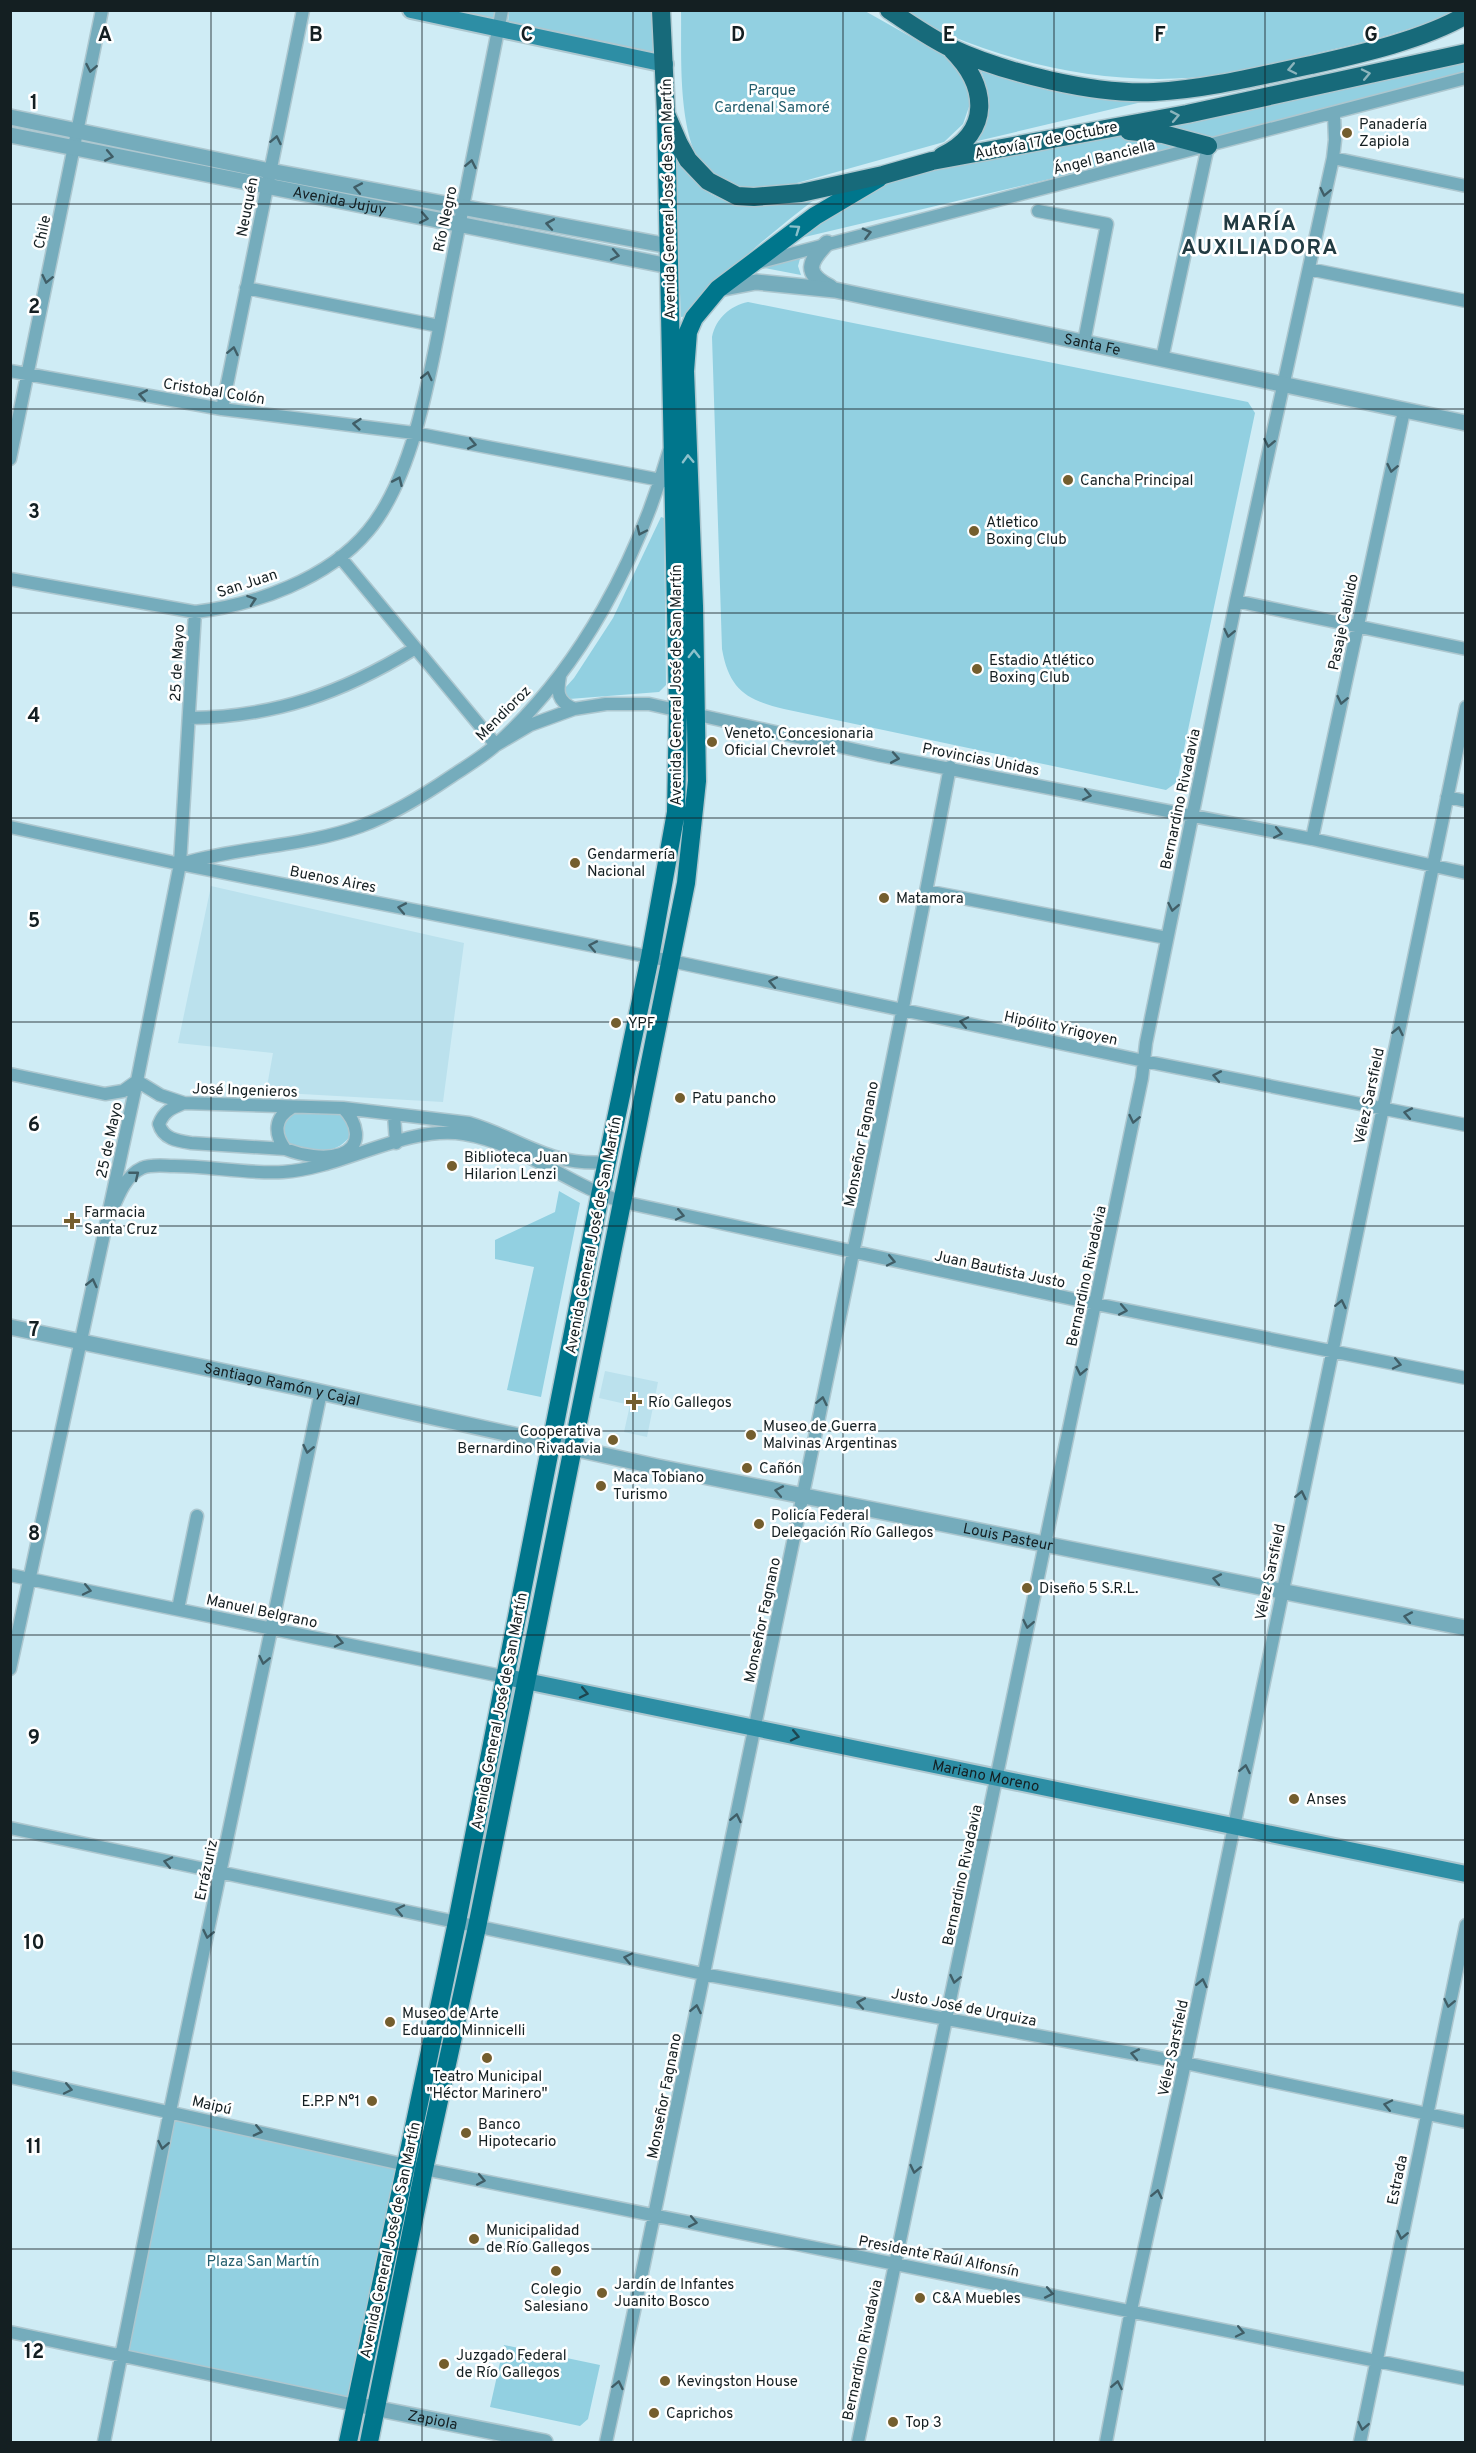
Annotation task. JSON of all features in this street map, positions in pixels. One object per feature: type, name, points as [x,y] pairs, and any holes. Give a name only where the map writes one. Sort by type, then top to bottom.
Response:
[{"type":"highway","name":"Avenida General José de San Martín","points":[[661,10],[666,114]]},
{"type":"highway","points":[[665,62],[671,10]]},
{"type":"highway","points":[[889,10],[949,47],[978,59],[1060,82],[1094,88],[1152,92],[1229,83],[1336,59],[1429,32],[1466,15]]},
{"type":"highway","points":[[932,161],[961,145],[971,134],[978,120],[981,102],[975,81],[966,64],[949,47]]},
{"type":"highway","name":"Autovía 17 de Octubre","points":[[666,114],[679,144],[698,172],[708,182],[737,195],[754,197],[801,193],[883,175],[932,161],[1187,114],[1466,52]]},
{"type":"highway","points":[[1098,130],[1163,134],[1208,146]]},
{"type":"main road","points":[[411,10],[665,62]]},
{"type":"main road","name":"Avenida General José de San Martín","points":[[348,2442],[355,2405],[477,1928],[686,883],[695,802],[667,481],[673,435],[666,114]]},
{"type":"main road","name":"Avenida General José de San Martín","points":[[369,2442],[458,1922],[600,1195],[650,957],[676,812],[694,606],[685,346],[694,318],[718,289],[815,216],[883,175]]},
{"type":"main road","name":"Mariano Moreno","points":[[506,1677],[1466,1874]]},
{"type":"street","name":"Chile","points":[[10,459],[102,10]]},
{"type":"street","name":"Neuquén","points":[[222,409],[303,10]]},
{"type":"street","name":"Río Negro","points":[[414,433],[439,326],[502,10]]},
{"type":"street","name":"Ángel Banciella","points":[[750,265],[827,243],[1334,114],[1466,78]]},
{"type":"street","name":"Bernardino Rivadavia","points":[[858,2442],[1096,1304],[1191,816],[1281,386],[1333,158],[1334,114]]},
{"type":"street","name":"Avenida Jujuy","points":[[10,117],[270,171],[669,246]]},
{"type":"street","name":"Avenida Jujuy","points":[[10,135],[267,188],[669,266]]},
{"type":"street","points":[[1162,358],[1208,146]]},
{"type":"street","points":[[1333,158],[1466,186]]},
{"type":"street","points":[[1038,211],[1107,224],[1084,342]]},
{"type":"street","points":[[827,243],[812,262],[811,269],[817,280],[835,290]]},
{"type":"street","points":[[1309,269],[1466,301]]},
{"type":"street","name":"Santa Fe","points":[[718,289],[756,282],[835,290],[1162,358],[1281,386],[1466,423]]},
{"type":"street","points":[[246,288],[439,326]]},
{"type":"street","name":"Cristobal Colón","points":[[10,371],[222,409],[414,433],[667,481]]},
{"type":"street","name":"Pasaje Cabildo","points":[[1312,840],[1404,411]]},
{"type":"street","name":"San Juan","points":[[10,579],[195,612],[247,602],[278,590],[340,557],[367,532],[384,508],[400,478],[414,433]]},
{"type":"street","name":"Mendioroz","points":[[180,864],[211,855],[301,843],[362,826],[397,810],[435,788],[496,745],[561,675],[601,614],[651,509],[667,481]]},
{"type":"street","points":[[340,557],[414,649],[496,745]]},
{"type":"street","points":[[1236,601],[1466,649]]},
{"type":"street","name":"25 de Mayo","points":[[10,1669],[106,1224],[180,864],[195,612]]},
{"type":"street","points":[[189,718],[243,716],[288,707],[338,690],[378,671],[414,649]]},
{"type":"street","points":[[561,675],[558,694],[561,700],[574,709]]},
{"type":"street","name":"Provincias Unidas","points":[[496,745],[530,725],[574,709],[626,702],[686,711],[878,755],[950,767],[1466,873]]},
{"type":"street","name":"Vélez Sarsfield","points":[[1106,2442],[1131,2310],[1185,2063],[1466,707]]},
{"type":"street","name":"Monseñor Fagnano","points":[[606,2442],[656,2215],[703,1974],[855,1253],[950,767]]},
{"type":"street","points":[[1447,797],[1466,801]]},
{"type":"street","name":"Buenos Aires","points":[[10,827],[180,864],[650,957]]},
{"type":"street","points":[[926,891],[1167,938]]},
{"type":"street","name":"Hipólito Yrigoyen","points":[[650,957],[1144,1061],[1466,1125]]},
{"type":"street","points":[[10,1074],[105,1094],[123,1091],[136,1081]]},
{"type":"street","name":"José Ingenieros","points":[[136,1081],[160,1095],[184,1103],[343,1108],[423,1118],[507,1147],[600,1195]]},
{"type":"street","points":[[184,1103],[168,1110],[162,1117],[159,1124],[164,1135],[176,1140],[200,1144],[285,1149],[312,1156],[344,1156]]},
{"type":"street","points":[[285,1149],[278,1137],[277,1126],[285,1111],[291,1108]]},
{"type":"street","points":[[343,1108],[355,1121],[357,1130],[353,1143],[344,1156]]},
{"type":"street","points":[[394,1115],[396,1143]]},
{"type":"street","points":[[423,1118],[425,1133]]},
{"type":"street","points":[[106,1224],[126,1182],[135,1172],[147,1167],[208,1166],[283,1172],[449,1127],[488,1129],[544,1155],[592,1163],[607,1162]]},
{"type":"street","name":"Juan Bautista Justo","points":[[600,1195],[855,1253],[1096,1304],[1466,1378]]},
{"type":"street","name":"Santiago Ramón y Cajal","points":[[10,1327],[321,1392],[552,1444]]},
{"type":"street","name":"Errázuriz","points":[[104,2442],[170,2111],[321,1392]]},
{"type":"street","name":"Louis Pasteur","points":[[552,1444],[1044,1545],[1466,1628]]},
{"type":"street","points":[[178,1609],[197,1516]]},
{"type":"street","name":"Manuel Belgrano","points":[[10,1575],[506,1677]]},
{"type":"street","name":"Justo José de Urquiza","points":[[10,1828],[703,1974],[1185,2063],[1466,2122]]},
{"type":"street","name":"Estrada","points":[[1360,2442],[1466,1925]]},
{"type":"street","name":"Maipú","points":[[10,2077],[415,2167]]},
{"type":"street","name":"Presidente Raúl Alfonsín","points":[[415,2167],[896,2262],[1466,2379]]},
{"type":"street","points":[[10,2332],[355,2405]]},
{"type":"street","name":"Zapiola","points":[[355,2405],[545,2442]]},
{"type":"shaded area","points":[[211,886],[464,943],[443,1102],[266,1092],[273,1053],[178,1043]]},
{"type":"shaded area","name":"Río Gallegos","points":[[605,1371],[658,1382],[647,1437],[624,1432],[630,1405],[599,1398]]},
{"type":"green space","points":[[437,11],[495,11],[492,21]]},
{"type":"green space","points":[[509,11],[655,11],[659,55],[508,24]]},
{"type":"green space","name":"Parque Cardenal Samoré","points":[[681,11],[865,11],[943,55],[955,66],[966,85],[971,101],[963,124],[944,142],[797,183],[756,188],[735,185],[715,178],[702,166],[693,148],[687,126],[683,101]]},
{"type":"green space","points":[[905,11],[1457,11],[1389,35],[1260,67],[1190,78],[1155,79],[1084,73],[1015,58],[949,35]]},
{"type":"green space","points":[[1465,57],[1465,74],[1208,141],[1153,126]]},
{"type":"green space","points":[[978,64],[1159,98],[969,143],[981,122],[987,105],[986,87]]},
{"type":"green space","points":[[1098,134],[1135,135],[1189,146],[792,240],[858,196],[906,175]]},
{"type":"green space","points":[[674,151],[701,187],[719,198],[762,203],[820,195],[735,266],[719,281],[690,316],[681,317]]},
{"type":"green space","points":[[801,255],[798,266],[801,275],[760,267]]},
{"type":"green space","name":"Atletico Boxing Club","points":[[748,302],[1248,402],[1255,413],[1177,782],[1166,790],[784,709],[759,701],[741,691],[729,674],[722,649],[712,337],[717,324],[725,314],[735,306]]},
{"type":"green space","points":[[661,517],[664,518],[666,685],[659,692],[569,699],[565,694],[565,688],[613,618]]},
{"type":"green space","points":[[294,1113],[341,1115],[350,1126],[350,1136],[344,1143],[330,1150],[289,1147],[282,1136],[284,1122]]},
{"type":"green space","points":[[559,1191],[580,1203],[541,1397],[507,1390],[534,1267],[495,1259],[495,1240],[555,1212]]},
{"type":"green space","points":[[510,1685],[517,1686],[473,1919],[466,1918]]},
{"type":"green space","points":[[462,1931],[469,1932],[421,2160],[415,2163]]},
{"type":"green space","name":"Plaza San Martín","points":[[170,2111],[406,2165],[355,2405],[122,2354]]},
{"type":"green space","points":[[504,2345],[600,2365],[588,2419],[580,2426],[490,2407]]},
{"type":"place","name":"Panadería Zapiola","points":[[1347,133]]},
{"type":"place","name":"Cancha Principal","points":[[1068,480]]},
{"type":"place","name":"Atletico Boxing Club","points":[[974,531]]},
{"type":"place","name":"Estadio Atlético Boxing Club","points":[[977,669]]},
{"type":"place","name":"Veneto. Concesionaria Oficial Chevrolet","points":[[712,742]]},
{"type":"place","name":"Gendarmería Nacional","points":[[575,863]]},
{"type":"place","name":"Matamora","points":[[884,898]]},
{"type":"place","name":"YPF","points":[[616,1023]]},
{"type":"place","name":"Patu pancho","points":[[680,1098]]},
{"type":"place","name":"Biblioteca Juan Hilarion Lenzi","points":[[452,1166]]},
{"type":"place","name":"Farmacia Santa Cruz","points":[[72,1221]]},
{"type":"place","name":"Río Gallegos","points":[[634,1402]]},
{"type":"place","name":"Museo de Guerra Malvinas Argentinas","points":[[751,1435]]},
{"type":"place","name":"Cooperativa Bernardino Rivadavia","points":[[613,1440]]},
{"type":"place","name":"Cañón","points":[[747,1468]]},
{"type":"place","name":"Maca Tobiano Turismo","points":[[601,1486]]},
{"type":"place","name":"Policía Federal Delegación Río Gallegos","points":[[759,1524]]},
{"type":"place","name":"Diseño 5 S.R.L.","points":[[1027,1588]]},
{"type":"place","name":"Anses","points":[[1294,1799]]},
{"type":"place","name":"Museo de Arte Eduardo Minnicelli","points":[[390,2022]]},
{"type":"place","name":"Teatro Municipal \"Héctor Marinero\"","points":[[487,2058]]},
{"type":"place","name":"E.P.P N°1","points":[[372,2101]]},
{"type":"place","name":"Banco Hipotecario","points":[[466,2133]]},
{"type":"place","name":"Municipalidad de Río Gallegos","points":[[474,2239]]},
{"type":"place","name":"Colegio Salesiano","points":[[556,2271]]},
{"type":"place","name":"Jardín de Infantes Juanito Bosco","points":[[602,2293]]},
{"type":"place","name":"C&A Muebles","points":[[920,2298]]},
{"type":"place","name":"Juzgado Federal de Río Gallegos","points":[[444,2364]]},
{"type":"place","name":"Kevingston House","points":[[665,2381]]},
{"type":"place","name":"Caprichos","points":[[654,2413]]},
{"type":"place","name":"Top 3","points":[[893,2422]]},
{"type":"district","name":"MARÍA AUXILIADORA","points":[[1260,235]]}]
